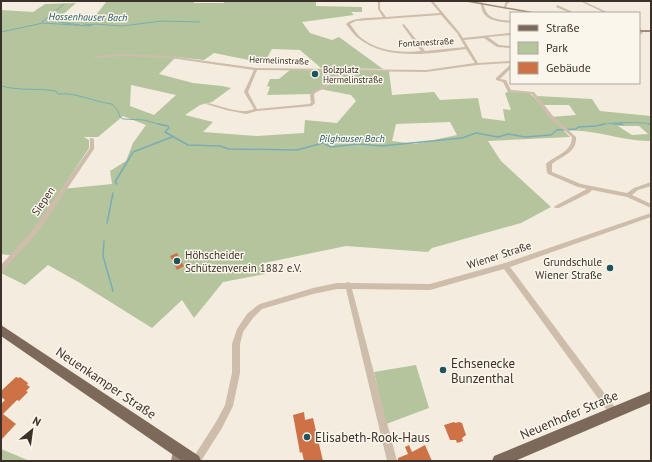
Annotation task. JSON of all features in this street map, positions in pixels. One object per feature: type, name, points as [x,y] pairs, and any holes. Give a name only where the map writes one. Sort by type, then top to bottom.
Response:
[{"type":"main road","name":"Neuenkamper Straße","points":[[1,330],[178,456],[195,461]]},
{"type":"main road","name":"Neuenhofer Straße","points":[[499,461],[651,397]]},
{"type":"street","points":[[431,1],[462,39],[477,64]]},
{"type":"street","points":[[464,1],[480,2],[525,12]]},
{"type":"street","points":[[505,7],[507,2],[511,1]]},
{"type":"street","points":[[580,1],[605,12]]},
{"type":"street","points":[[379,2],[379,9],[384,17]]},
{"type":"street","points":[[480,2],[483,12],[487,17],[510,22]]},
{"type":"street","points":[[557,6],[570,12]]},
{"type":"street","name":"Fontanestraße","points":[[441,14],[353,20],[348,25],[364,42],[378,49],[395,52],[467,48]]},
{"type":"street","points":[[404,25],[423,51]]},
{"type":"street","points":[[640,31],[650,32]]},
{"type":"street","points":[[462,39],[510,34]]},
{"type":"street","points":[[485,37],[496,45],[510,47]]},
{"type":"street","name":"Hermelinstraße","points":[[95,57],[121,55],[170,57],[256,69],[426,71],[477,64],[510,62]]},
{"type":"street","points":[[510,67],[497,79],[505,81],[509,91],[532,93],[551,117],[567,129],[575,139],[569,151],[549,164],[550,173],[580,186],[628,195],[651,206]]},
{"type":"street","points":[[256,69],[246,92],[256,110]]},
{"type":"street","points":[[208,104],[243,112],[310,105],[313,102],[312,95],[314,92],[326,86],[348,70]]},
{"type":"street","name":"Siepen","points":[[1,269],[36,230],[92,148],[92,139]]},
{"type":"street","points":[[628,195],[636,189],[651,184]]},
{"type":"street","points":[[557,208],[587,192],[591,188]]},
{"type":"street","name":"Wiener Straße","points":[[195,461],[220,425],[229,406],[236,373],[236,350],[238,337],[250,316],[260,307],[313,291],[348,285],[430,287],[505,266],[651,214]]},
{"type":"street","points":[[505,266],[614,413]]},
{"type":"street","points":[[348,285],[392,461]]},
{"type":"green space","points":[[107,1],[194,1],[194,3],[224,3],[223,1],[316,1],[316,6],[362,7],[362,12],[351,12],[354,15],[302,22],[310,33],[332,40],[339,37],[383,69],[321,68],[300,50],[272,49],[264,63],[214,53],[204,60],[176,57],[159,74],[193,83],[231,88],[212,102],[200,105],[185,115],[213,122],[203,132],[257,136],[304,133],[305,120],[337,123],[356,101],[351,95],[320,89],[312,94],[267,95],[270,87],[267,86],[270,79],[279,79],[290,70],[389,71],[392,95],[434,92],[440,100],[478,98],[482,118],[505,121],[503,109],[511,110],[505,93],[508,92],[529,93],[550,117],[576,115],[569,105],[544,105],[537,96],[592,99],[600,111],[651,116],[651,141],[640,141],[586,131],[564,131],[570,137],[488,141],[501,161],[551,207],[521,223],[432,248],[428,252],[346,246],[264,263],[265,274],[223,282],[194,318],[182,300],[152,328],[48,265],[25,285],[1,273],[15,256],[1,254],[1,10],[33,12],[45,4],[76,3],[58,19],[91,21]],"holes":[[[131,85],[176,95],[154,115],[130,106]],[[123,116],[146,125],[133,143],[126,161],[110,171],[112,184],[62,189],[89,148],[89,140],[84,137],[98,137]],[[450,122],[457,135],[415,144],[392,141],[396,124]],[[618,126],[639,126],[648,134],[632,135]]]},
{"type":"green space","points":[[416,365],[429,408],[386,424],[374,372]]},
{"type":"green space","points":[[1,449],[30,461],[1,461]]},
{"type":"building","name":"Höhscheider Schützenverein 1882 e.V.","points":[[177,253],[184,266],[177,270],[170,256]]},
{"type":"building","points":[[16,377],[20,377],[28,383],[27,385],[30,387],[26,391],[28,392],[19,401],[17,400],[3,414],[16,424],[1,440],[1,404],[5,400],[1,397],[1,391]]},
{"type":"building","name":"Elisabeth-Rook-Haus","points":[[304,412],[305,420],[313,418],[323,461],[304,461],[302,452],[300,453],[293,415]]},
{"type":"building","points":[[454,422],[462,423],[466,435],[462,438],[463,441],[457,443],[456,440],[450,440],[444,425]]},
{"type":"building","points":[[409,445],[412,452],[425,445],[432,461],[398,461],[398,458],[408,454],[405,447]]},
{"type":"waterway","points":[[42,22],[64,4]]},
{"type":"waterway","name":"Hossenhauser Bach","points":[[92,25],[122,26],[162,21],[200,22]]},
{"type":"waterway","name":"Hossenhauser Bach","points":[[59,22],[80,25]]},
{"type":"waterway","name":"Hossenhauser Bach","points":[[1,32],[43,23],[92,25]]},
{"type":"waterway","name":"Hossenhauser Bach","points":[[84,24],[92,25]]},
{"type":"waterway","name":"Pilghauser Bach","points":[[1,86],[49,90],[56,91],[58,94],[72,94],[112,104],[118,111],[120,117],[123,119],[144,120],[159,124]]},
{"type":"waterway","name":"Pilghauser Bach","points":[[601,125],[611,123],[651,124],[649,124]]},
{"type":"waterway","name":"Pilghauser Bach","points":[[159,124],[168,126],[169,128],[165,132],[188,145],[220,146],[229,149],[297,150],[323,143],[331,147],[359,144],[381,146],[462,138],[476,133],[498,137],[508,134],[525,137],[551,135],[557,130],[576,129],[578,127],[604,124]]},
{"type":"waterway","name":"Pilghauser Bach","points":[[613,124],[623,124]]},
{"type":"waterway","points":[[117,184],[115,182],[133,152],[172,137]]},
{"type":"waterway","points":[[107,223],[113,193]]},
{"type":"waterway","points":[[104,241],[103,256],[113,291]]},
{"type":"place","name":"Bolzplatz Hermelinstraße","points":[[315,74]]},
{"type":"place","name":"Höhscheider Schützenverein 1882 e.V.","points":[[177,261]]},
{"type":"place","name":"Grundschule Wiener Straße","points":[[610,268]]},
{"type":"place","name":"Echsenecke Bunzenthal","points":[[443,370]]},
{"type":"place","name":"Elisabeth-Rook-Haus","points":[[307,437]]}]
